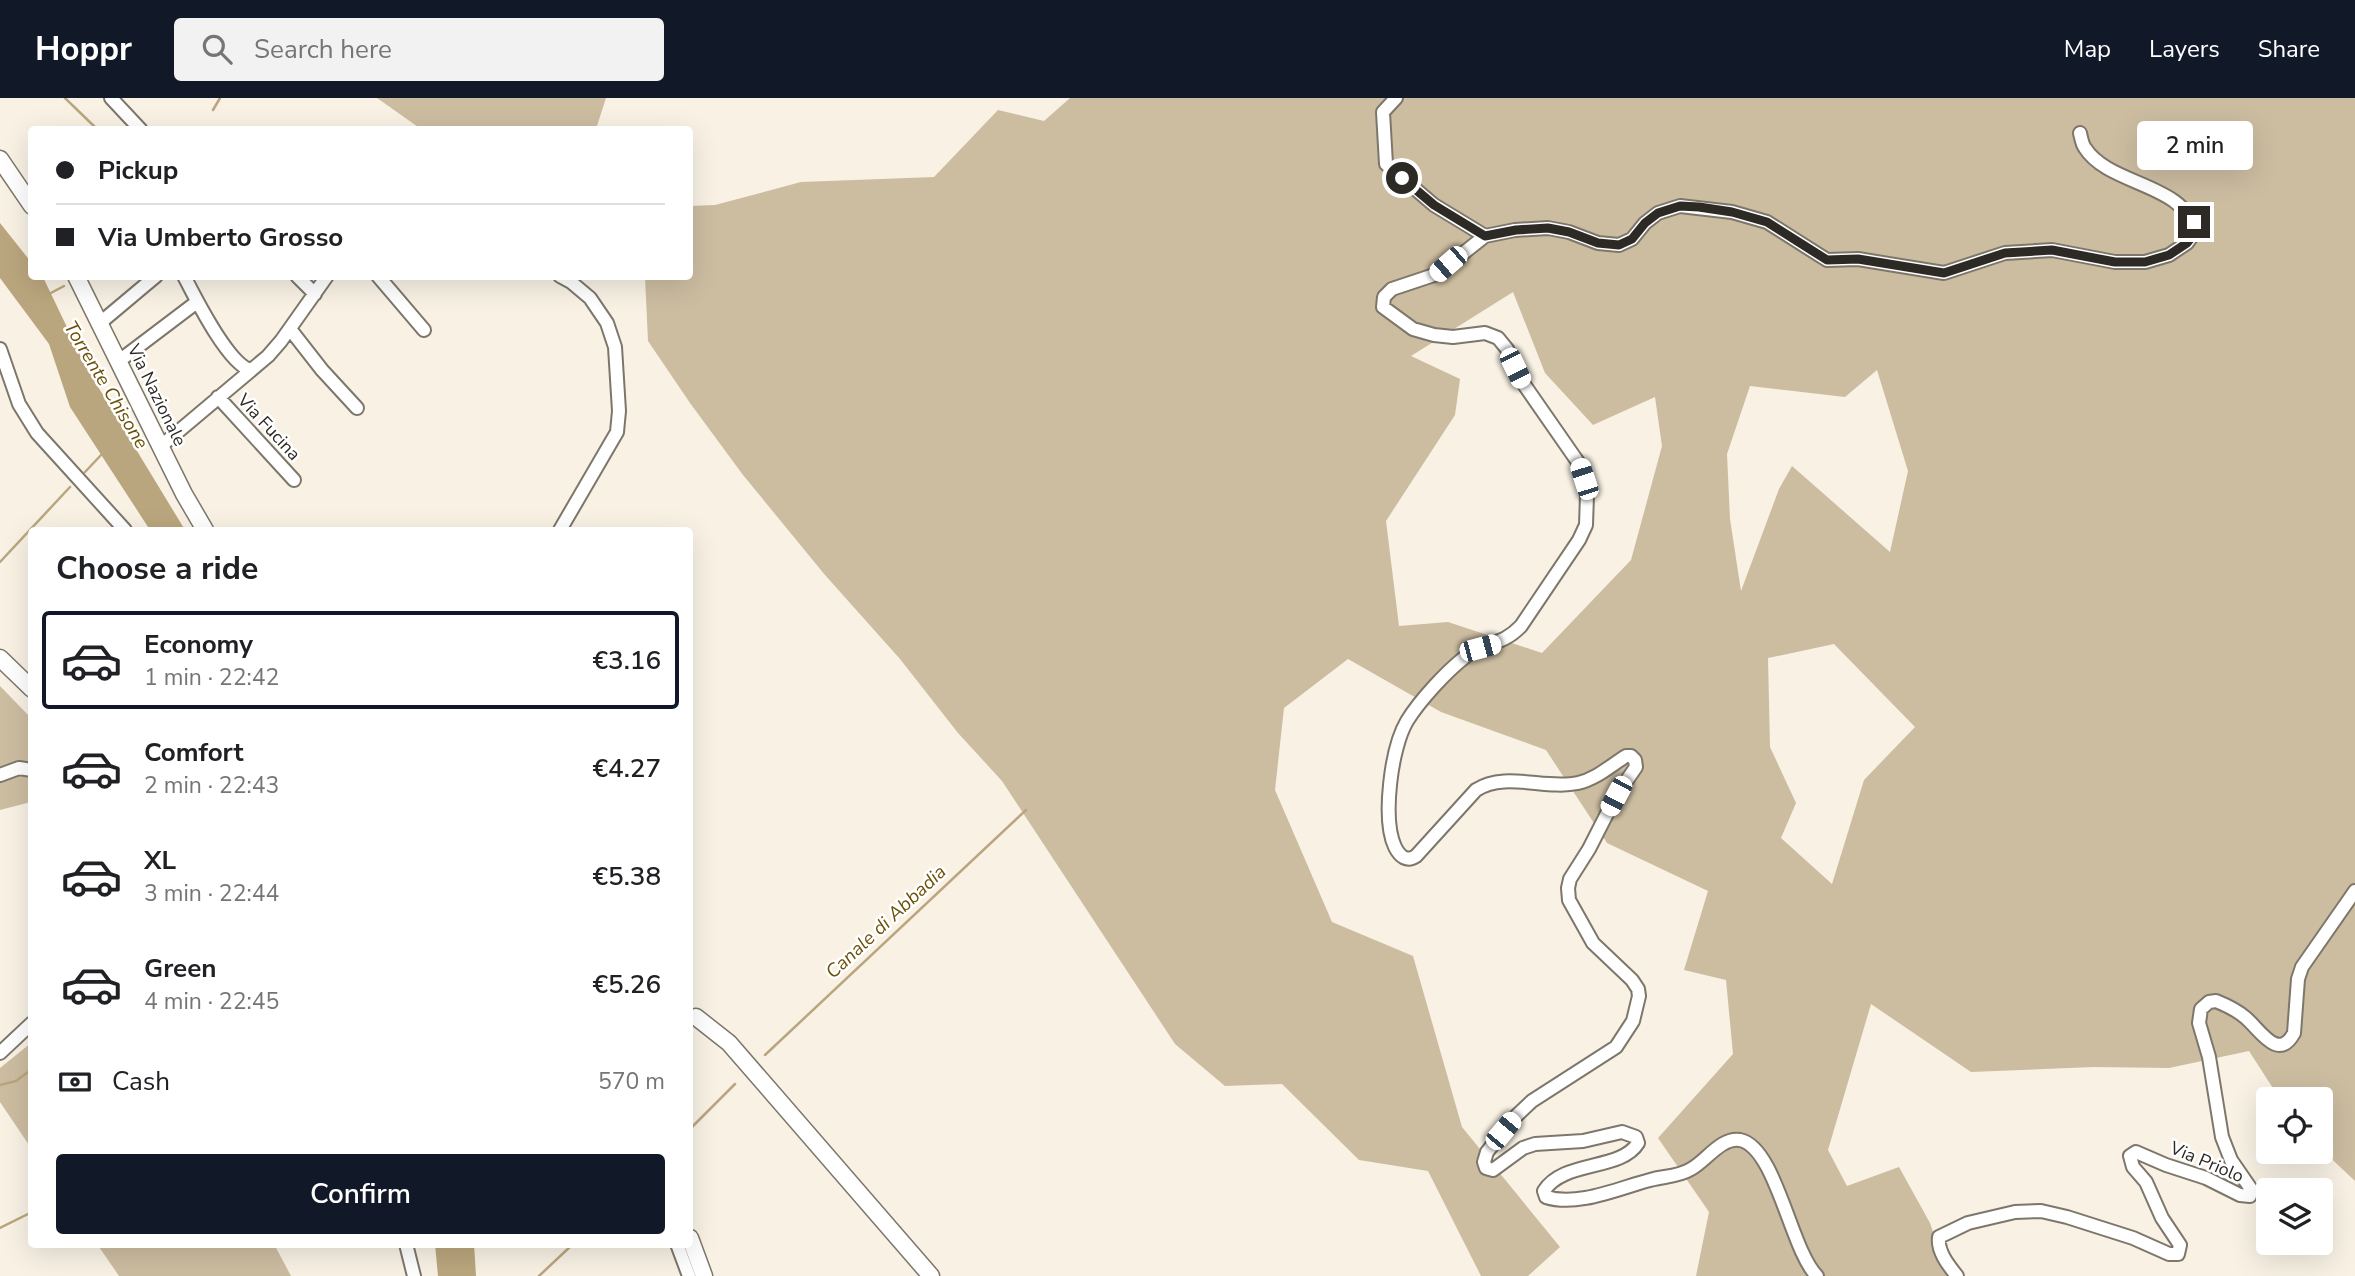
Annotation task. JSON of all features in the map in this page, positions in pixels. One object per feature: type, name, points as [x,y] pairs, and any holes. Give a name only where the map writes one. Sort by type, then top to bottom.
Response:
[{"type":"main road","points":[[0,159],[28,200]]},
{"type":"main road","name":"Via Nazionale","points":[[78,280],[203,527]]},
{"type":"main road","points":[[0,658],[28,685]]},
{"type":"main road","points":[[693,1016],[729,1043],[931,1276]]},
{"type":"main road","points":[[693,1246],[704,1276]]},
{"type":"street","points":[[111,98],[137,126]]},
{"type":"street","points":[[1396,98],[1384,112],[1387,164],[1434,205],[1485,236]]},
{"type":"street","points":[[1817,1276],[1809,1269],[1800,1250],[1791,1219],[1769,1172],[1754,1147],[1741,1140],[1727,1142],[1700,1164],[1674,1176],[1650,1180],[1622,1190],[1569,1199],[1554,1200],[1546,1197],[1544,1191],[1547,1186],[1574,1170],[1629,1152],[1638,1143],[1636,1137],[1629,1132],[1622,1132],[1583,1141],[1535,1144],[1523,1148],[1493,1170],[1486,1168],[1484,1161],[1488,1152],[1503,1131],[1532,1101],[1616,1047],[1633,1021],[1638,989],[1593,943],[1569,900],[1568,888],[1570,879],[1616,796],[1636,767],[1635,760],[1626,756],[1599,774],[1579,783],[1486,783],[1476,790],[1416,856],[1411,859],[1404,858],[1398,853],[1393,843],[1387,802],[1406,723],[1466,655],[1501,642],[1516,631],[1579,540],[1586,525],[1587,495],[1580,465],[1522,383],[1507,349],[1498,338],[1485,333],[1453,337],[1434,335],[1413,329],[1383,307],[1384,297],[1392,289],[1437,274],[1485,236],[1548,228],[1569,232],[1598,243],[1619,245],[1632,239],[1645,223],[1658,213],[1680,206],[1732,212],[1767,222],[1827,260],[1858,259],[1944,273],[2005,253],[2052,250],[2115,262],[2145,262],[2169,255],[2187,243],[2196,232],[2194,222],[2183,208],[2168,197],[2104,166],[2085,149],[2080,133]]},
{"type":"street","points":[[100,323],[151,280]]},
{"type":"street","points":[[186,280],[219,339],[243,366],[250,370]]},
{"type":"street","points":[[301,280],[315,294]]},
{"type":"street","name":"Via Fucina","points":[[161,446],[268,356],[324,280]]},
{"type":"street","points":[[381,280],[424,330]]},
{"type":"street","points":[[562,527],[617,432],[620,411],[615,347],[607,323],[590,298],[567,280]]},
{"type":"street","points":[[119,361],[192,305],[199,305]]},
{"type":"street","points":[[290,329],[322,370],[357,408]]},
{"type":"street","points":[[0,349],[19,404],[37,433],[122,527]]},
{"type":"street","name":"Via Fucina","points":[[218,397],[294,480]]},
{"type":"street","points":[[0,775],[19,768],[28,769]]},
{"type":"street","name":"Via Priolo","points":[[1957,1276],[1943,1256],[1938,1242],[1940,1237],[1968,1223],[2015,1212],[2041,1211],[2067,1217],[2176,1255],[2180,1251],[2180,1245],[2162,1217],[2146,1182],[2130,1161],[2134,1152],[2141,1152],[2166,1165],[2206,1178],[2240,1195],[2250,1196],[2251,1189],[2231,1160],[2222,1137],[2209,1057],[2199,1023],[2201,1009],[2209,1002],[2216,1001],[2245,1017],[2270,1042],[2281,1044],[2290,1040],[2294,1033],[2298,979],[2302,967],[2355,891]]},
{"type":"street","points":[[0,1053],[28,1027]]},
{"type":"street","points":[[407,1248],[414,1276]]},
{"type":"street","points":[[678,1248],[689,1276]]},
{"type":"shaded area","points":[[377,98],[606,98],[597,126],[417,126]]},
{"type":"shaded area","points":[[1070,98],[2355,98],[2355,1181],[2333,1160],[2333,1087],[2272,1087],[2249,1051],[2169,1068],[2094,1067],[1971,1072],[1871,1004],[1828,1150],[1847,1186],[1899,1167],[1930,1223],[1948,1276],[1696,1276],[1709,1212],[1658,1138],[1733,1054],[1726,980],[1684,970],[1708,891],[1607,843],[1546,750],[1441,712],[1348,659],[1284,708],[1275,790],[1332,922],[1413,956],[1462,1127],[1560,1247],[1528,1276],[1481,1276],[1428,1171],[1359,1160],[1282,1084],[1225,1086],[1175,1044],[1002,781],[958,733],[900,659],[825,575],[743,475],[648,341],[645,280],[693,280],[693,206],[715,205],[801,182],[934,177],[998,110],[1044,121]],"holes":[[[1513,292],[1545,373],[1593,425],[1655,397],[1662,446],[1631,560],[1542,653],[1448,622],[1399,626],[1386,521],[1455,415],[1460,379],[1411,356]],[[1877,370],[1908,471],[1890,552],[1792,466],[1779,489],[1741,591],[1730,519],[1727,454],[1750,386],[1845,397]],[[1834,644],[1915,727],[1864,780],[1832,884],[1781,838],[1796,803],[1770,747],[1768,658]]]},
{"type":"shaded area","points":[[0,223],[28,258],[28,280],[44,280],[86,367],[183,527],[148,527],[70,407],[49,344],[0,278]]},
{"type":"shaded area","points":[[0,686],[28,715],[28,803],[0,810]]},
{"type":"shaded area","points":[[28,1045],[28,1144],[0,1102],[0,1068]]},
{"type":"shaded area","points":[[100,1248],[276,1248],[291,1276],[119,1276]]},
{"type":"shaded area","points":[[435,1248],[474,1248],[476,1276],[438,1276]]},
{"type":"waterway","name":"Canale di Abbadia","points":[[65,98],[94,126]]},
{"type":"waterway","points":[[213,110],[220,98]]},
{"type":"waterway","points":[[49,294],[64,286]]},
{"type":"waterway","points":[[85,472],[102,454]]},
{"type":"waterway","points":[[33,527],[70,487]]},
{"type":"waterway","points":[[0,562],[28,532]]},
{"type":"waterway","name":"Canale di Abbadia","points":[[765,1055],[1026,810]]},
{"type":"waterway","points":[[0,1085],[16,1081],[28,1072]]},
{"type":"waterway","name":"Canale di Abbadia","points":[[693,1126],[735,1084]]},
{"type":"waterway","points":[[0,1228],[28,1214]]},
{"type":"waterway","name":"Canale di Abbadia","points":[[539,1276],[569,1248]]},
{"type":"route","points":[[1402,178],[1434,205],[1485,236],[1548,228],[1569,232],[1598,243],[1619,245],[1632,239],[1645,223],[1658,213],[1680,206],[1699,207],[1732,212],[1767,222],[1827,260],[1858,259],[1944,273],[2005,253],[2052,250],[2115,262],[2145,262],[2169,255],[2187,243],[2196,232],[2194,222]]},
{"type":"water label","name":"Torrente Chisone","points":[[106,385]]}]
